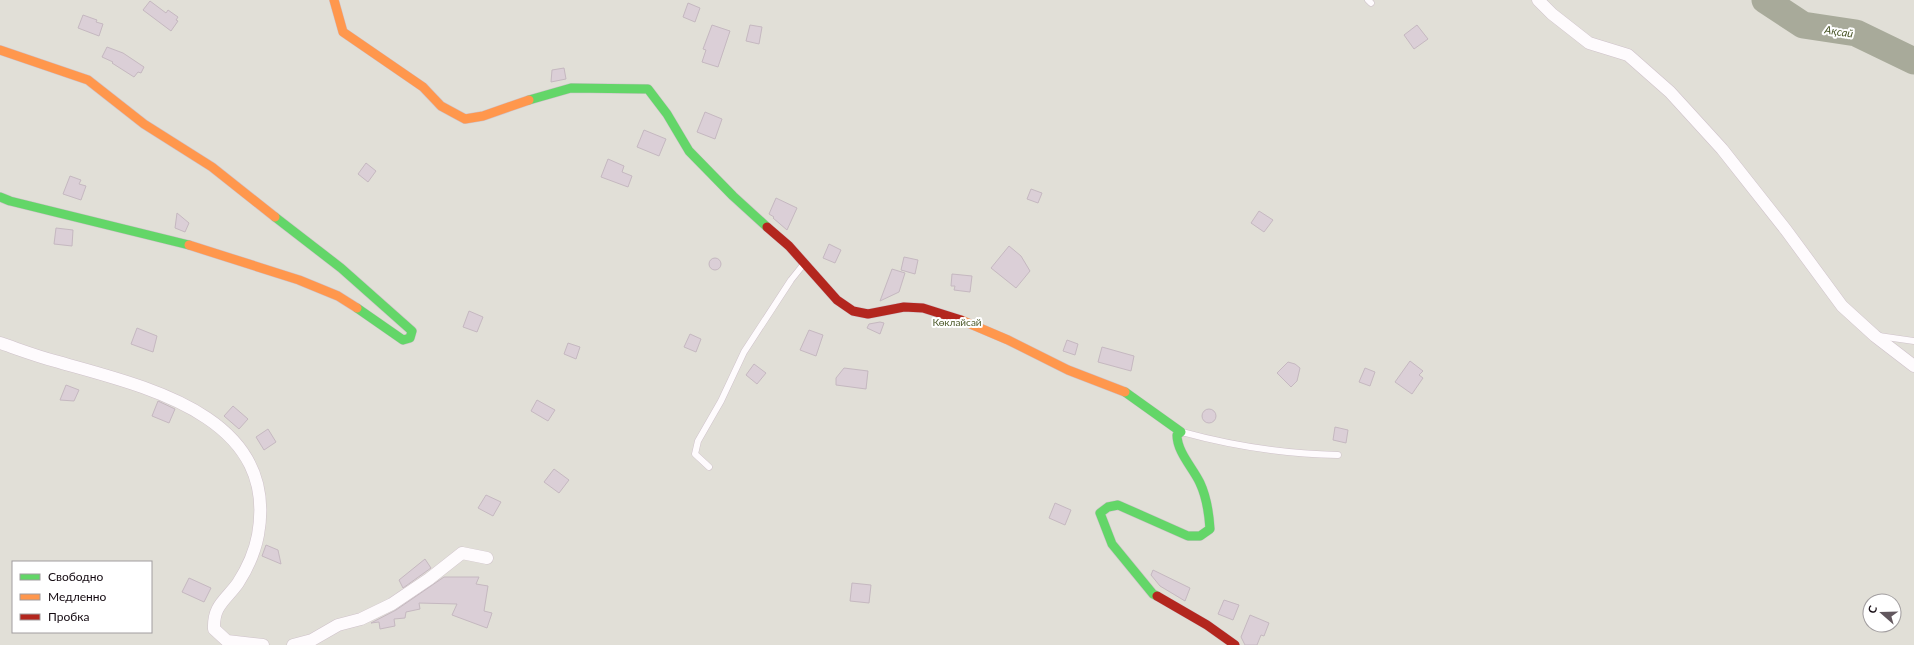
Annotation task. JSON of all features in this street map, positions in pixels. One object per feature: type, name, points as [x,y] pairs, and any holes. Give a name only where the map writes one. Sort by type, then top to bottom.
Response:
[{"type":"street","points":[[334,0],[344,32],[423,87],[441,106],[465,119],[483,116],[549,93],[571,88],[648,89],[667,114],[689,151],[733,196],[789,246],[837,300],[854,311],[868,314],[904,307],[923,308],[952,316],[1008,340],[1068,370],[1130,394],[1181,432],[1177,436],[1177,442],[1204,488],[1210,510],[1210,529],[1200,536],[1188,536],[1118,505],[1104,509],[1100,513],[1102,522],[1112,544],[1152,594],[1207,625],[1235,645]]},
{"type":"street","points":[[1538,0],[1552,14],[1588,43],[1628,54],[1670,92],[1722,149],[1786,230],[1842,306],[1875,336],[1914,366]]},
{"type":"street","points":[[0,50],[88,80],[144,124],[212,167],[341,268],[412,331],[410,338],[404,340],[340,297],[263,267],[174,241],[17,203],[0,197]]},
{"type":"street","points":[[0,343],[52,361],[123,380],[160,394],[186,405],[211,420],[235,441],[248,457],[255,477],[260,512],[258,536],[250,560],[238,582],[221,602],[213,617],[214,629],[227,641],[263,645]]},
{"type":"street","points":[[293,645],[312,640],[338,625],[360,619],[392,604],[429,579],[462,553],[487,558]]},
{"type":"lane","points":[[709,467],[695,454],[698,441],[744,352],[791,280],[804,264]]},
{"type":"lane","points":[[1875,336],[1914,341]]},
{"type":"lane","points":[[1181,432],[1216,441],[1262,449],[1338,455]]},
{"type":"green space","name":"Көклайсай","points":[[0,0],[1914,0],[1914,645],[0,645]]},
{"type":"building","points":[[150,1],[166,13],[168,10],[178,17],[176,20],[178,21],[171,31],[143,10]]},
{"type":"building","points":[[688,3],[700,8],[695,22],[683,17]]},
{"type":"building","points":[[83,15],[103,24],[99,36],[78,28]]},
{"type":"building","points":[[712,25],[730,31],[718,67],[702,62],[706,50],[703,49]]},
{"type":"building","points":[[750,25],[762,27],[759,44],[746,41]]},
{"type":"building","points":[[1417,25],[1428,39],[1414,49],[1404,35]]},
{"type":"building","points":[[107,47],[123,53],[144,67],[141,73],[138,72],[134,77],[112,63],[113,62],[102,57]]},
{"type":"building","points":[[564,68],[566,79],[551,82],[552,70]]},
{"type":"building","points":[[705,112],[722,119],[715,139],[697,132]]},
{"type":"building","points":[[644,130],[666,139],[659,156],[637,147]]},
{"type":"building","points":[[608,159],[624,166],[622,172],[632,176],[628,187],[601,177]]},
{"type":"building","points":[[366,163],[376,171],[368,182],[358,174]]},
{"type":"building","points":[[70,176],[81,180],[79,184],[86,186],[81,200],[63,194]]},
{"type":"building","points":[[1031,189],[1042,193],[1038,203],[1027,199]]},
{"type":"building","points":[[776,198],[797,208],[787,230],[769,214]]},
{"type":"building","points":[[1259,211],[1273,220],[1264,232],[1251,223]]},
{"type":"building","points":[[177,213],[189,223],[185,232],[175,228]]},
{"type":"building","points":[[56,228],[73,230],[72,246],[54,244]]},
{"type":"building","points":[[829,244],[841,250],[835,263],[823,258]]},
{"type":"building","points":[[1009,246],[1021,256],[1030,271],[1016,288],[991,268]]},
{"type":"building","points":[[904,257],[918,260],[915,274],[901,270]]},
{"type":"building","points":[[713,258],[717,258],[721,264],[717,270],[713,270],[709,266],[709,262]]},
{"type":"building","points":[[892,269],[905,273],[899,292],[880,301]]},
{"type":"building","points":[[952,274],[972,276],[970,292],[954,290],[955,286],[951,286]]},
{"type":"building","points":[[469,311],[483,317],[477,332],[463,327]]},
{"type":"building","points":[[880,322],[884,323],[880,334],[867,328],[869,324]]},
{"type":"building","points":[[137,328],[157,336],[153,352],[131,344]]},
{"type":"building","points":[[809,330],[823,335],[816,356],[800,350]]},
{"type":"building","points":[[690,334],[701,339],[696,352],[684,347]]},
{"type":"building","points":[[1067,340],[1078,344],[1075,355],[1063,351]]},
{"type":"building","points":[[568,343],[580,347],[576,359],[564,354]]},
{"type":"building","points":[[1102,347],[1134,356],[1131,371],[1098,362]]},
{"type":"building","points":[[1410,361],[1423,371],[1419,375],[1423,378],[1412,394],[1395,382]]},
{"type":"building","points":[[1288,362],[1295,364],[1300,368],[1297,381],[1291,387],[1277,373]]},
{"type":"building","points":[[754,364],[766,373],[757,384],[746,375]]},
{"type":"building","points":[[844,368],[868,371],[866,389],[836,385],[836,378]]},
{"type":"building","points":[[1365,368],[1375,372],[1370,386],[1359,382]]},
{"type":"building","points":[[66,385],[79,390],[74,401],[60,400]]},
{"type":"building","points":[[537,400],[555,410],[548,421],[531,411]]},
{"type":"building","points":[[158,401],[175,409],[169,423],[152,416]]},
{"type":"building","points":[[233,406],[248,419],[239,429],[224,416]]},
{"type":"building","points":[[1206,409],[1212,409],[1216,413],[1216,419],[1212,423],[1206,423],[1202,419],[1202,413]]},
{"type":"building","points":[[1335,427],[1348,430],[1346,443],[1333,440]]},
{"type":"building","points":[[268,429],[276,442],[264,450],[256,437]]},
{"type":"building","points":[[554,469],[569,480],[559,493],[544,482]]},
{"type":"building","points":[[486,495],[501,502],[493,516],[478,508]]},
{"type":"building","points":[[1055,503],[1071,510],[1065,525],[1049,518]]},
{"type":"building","points":[[266,545],[278,550],[281,564],[262,556]]},
{"type":"building","points":[[425,559],[431,568],[403,588],[399,580]]},
{"type":"building","points":[[1153,570],[1190,588],[1185,601],[1160,586],[1151,575]]},
{"type":"building","points":[[444,577],[479,577],[476,584],[488,586],[484,611],[492,613],[487,628],[452,615],[457,604],[419,603],[420,609],[406,612],[405,618],[394,619],[395,626],[380,629],[379,622],[371,623],[396,610]]},
{"type":"building","points":[[189,578],[211,588],[204,602],[182,592]]},
{"type":"building","points":[[852,583],[871,585],[869,603],[850,601]]},
{"type":"building","points":[[1224,600],[1239,605],[1233,620],[1218,614]]},
{"type":"building","points":[[1250,615],[1269,623],[1264,636],[1261,635],[1257,645],[1245,645],[1241,637]]},
{"type":"waterway","name":"Ақсай","points":[[1765,0],[1803,25],[1856,33],[1914,61]]},
{"type":"traffic: fast","points":[[529,100],[571,88],[648,89],[667,114],[689,151],[733,196],[767,227]]},
{"type":"traffic: fast","points":[[0,197],[10,201],[189,245]]},
{"type":"traffic: fast","points":[[275,217],[341,268],[412,331],[410,338],[403,340],[357,308]]},
{"type":"traffic: fast","points":[[1125,392],[1181,432],[1177,435],[1180,448],[1200,483],[1208,511],[1210,529],[1200,536],[1188,536],[1118,505],[1108,507],[1100,513],[1112,544],[1153,594],[1157,596]]},
{"type":"traffic: slow","points":[[334,0],[343,32],[423,87],[441,106],[465,119],[483,116],[529,100]]},
{"type":"traffic: slow","points":[[0,50],[88,80],[144,124],[212,167],[275,217]]},
{"type":"traffic: slow","points":[[189,245],[299,280],[338,296],[357,308]]},
{"type":"traffic: slow","points":[[961,320],[1008,340],[1068,370],[1125,392]]},
{"type":"traffic: jam","points":[[767,227],[789,246],[837,300],[853,311],[868,314],[904,307],[923,308],[961,320]]},
{"type":"traffic: jam","points":[[1157,596],[1207,625],[1235,645]]}]
